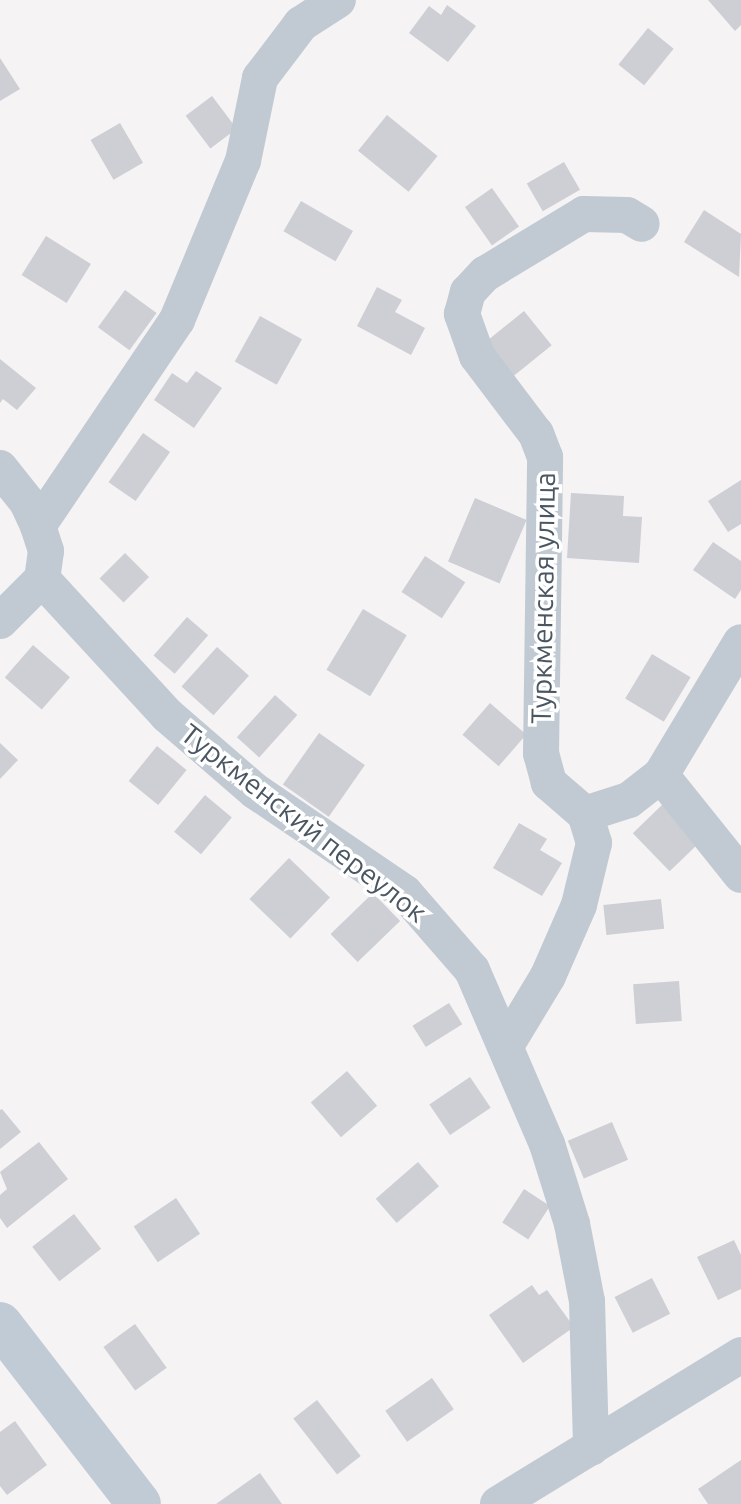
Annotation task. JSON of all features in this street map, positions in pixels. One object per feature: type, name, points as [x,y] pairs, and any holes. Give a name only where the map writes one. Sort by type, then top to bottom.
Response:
[{"type":"street","points":[[38,526],[177,320],[243,161],[260,78],[301,24],[338,0]]},
{"type":"street","name":"Туркменская улица","points":[[585,814],[549,783],[541,754],[545,457],[536,434],[477,356],[462,314],[468,292],[485,274],[570,221],[605,212],[642,224]]},
{"type":"street","points":[[0,468],[27,502],[46,551],[42,579],[0,621]]},
{"type":"street","name":"Туркменский переулок","points":[[42,579],[189,734],[255,791],[405,893],[464,958],[507,1044],[547,1144],[572,1224],[587,1301],[591,1448]]},
{"type":"street","points":[[507,1044],[548,976],[579,905],[594,843],[585,814],[629,800],[661,775],[741,642]]},
{"type":"street","points":[[661,775],[741,875]]},
{"type":"street","points":[[0,1324],[139,1504]]},
{"type":"street","points":[[498,1504],[741,1355]]},
{"type":"building","points":[[708,0],[741,0],[741,25],[735,31]]},
{"type":"building","points":[[447,5],[476,26],[448,62],[409,33],[429,6],[441,15]]},
{"type":"building","points":[[648,28],[674,49],[644,85],[618,65]]},
{"type":"building","points":[[0,58],[20,89],[0,101]]},
{"type":"building","points":[[212,96],[237,129],[210,149],[186,116]]},
{"type":"building","points":[[387,115],[438,156],[409,192],[358,151]]},
{"type":"building","points":[[120,123],[143,163],[114,180],[91,140]]},
{"type":"building","points":[[564,162],[580,190],[543,211],[527,184]]},
{"type":"building","points":[[492,188],[519,227],[492,245],[465,207]]},
{"type":"building","points":[[301,201],[353,231],[335,261],[284,231]]},
{"type":"building","points":[[704,210],[741,234],[739,277],[684,242]]},
{"type":"building","points":[[46,236],[91,264],[67,303],[22,275]]},
{"type":"building","points":[[377,287],[402,300],[395,312],[425,328],[411,355],[357,326]]},
{"type":"building","points":[[125,290],[157,313],[130,350],[98,327]]},
{"type":"building","points":[[524,311],[552,345],[514,376],[486,342]]},
{"type":"building","points":[[260,316],[302,339],[277,385],[235,361]]},
{"type":"building","points":[[0,359],[36,388],[17,410],[3,399],[0,403]]},
{"type":"building","points":[[196,371],[222,388],[194,428],[154,400],[172,373],[187,383]]},
{"type":"building","points":[[143,433],[170,452],[136,501],[109,482]]},
{"type":"building","points":[[741,480],[741,524],[728,532],[708,501]]},
{"type":"building","points":[[571,493],[624,496],[623,516],[642,517],[639,563],[567,558]]},
{"type":"building","points":[[475,498],[527,520],[500,583],[448,562]]},
{"type":"building","points":[[713,542],[741,561],[741,590],[735,599],[693,570]]},
{"type":"building","points":[[125,553],[149,577],[124,602],[100,578]]},
{"type":"building","points":[[425,556],[465,582],[442,618],[402,592]]},
{"type":"building","points":[[363,609],[407,635],[370,696],[326,670]]},
{"type":"building","points":[[187,617],[208,635],[175,674],[154,655]]},
{"type":"building","points":[[33,645],[70,677],[42,710],[5,677]]},
{"type":"building","points":[[217,647],[249,676],[213,715],[182,686]]},
{"type":"building","points":[[652,654],[691,677],[664,722],[625,699]]},
{"type":"building","points":[[275,695],[297,715],[259,757],[237,737]]},
{"type":"building","points":[[490,703],[526,734],[499,766],[462,735]]},
{"type":"building","points":[[319,733],[365,765],[329,817],[283,785]]},
{"type":"building","points":[[0,743],[18,760],[0,779]]},
{"type":"building","points":[[157,746],[187,770],[158,805],[129,781]]},
{"type":"building","points":[[205,795],[232,817],[201,854],[174,832]]},
{"type":"building","points":[[663,804],[700,842],[670,871],[633,833]]},
{"type":"building","points":[[519,823],[547,839],[540,850],[562,863],[542,896],[493,868]]},
{"type":"building","points":[[289,858],[330,898],[290,939],[249,899]]},
{"type":"building","points":[[373,893],[400,921],[358,962],[331,934]]},
{"type":"building","points":[[661,899],[664,929],[606,935],[603,905]]},
{"type":"building","points":[[679,981],[682,1021],[636,1024],[633,984]]},
{"type":"building","points":[[449,1003],[462,1024],[426,1047],[413,1026]]},
{"type":"building","points":[[347,1071],[377,1106],[341,1137],[311,1102]]},
{"type":"building","points":[[470,1077],[491,1108],[450,1135],[429,1104]]},
{"type":"building","points":[[0,1110],[21,1132],[0,1149]]},
{"type":"building","points":[[612,1122],[628,1160],[584,1178],[568,1141]]},
{"type":"building","points":[[39,1142],[68,1179],[7,1228],[0,1218],[0,1195],[7,1189],[0,1172]]},
{"type":"building","points":[[418,1162],[439,1186],[397,1223],[376,1199]]},
{"type":"building","points":[[524,1189],[550,1206],[528,1239],[502,1223]]},
{"type":"building","points":[[176,1198],[200,1234],[158,1262],[134,1227]]},
{"type":"building","points":[[74,1214],[101,1249],[59,1281],[32,1247]]},
{"type":"building","points":[[734,1240],[741,1255],[741,1289],[718,1300],[697,1257]]},
{"type":"building","points":[[652,1278],[670,1314],[633,1333],[615,1297]]},
{"type":"building","points":[[532,1285],[539,1295],[547,1290],[574,1327],[523,1363],[489,1315]]},
{"type":"building","points":[[135,1324],[167,1368],[135,1391],[103,1347]]},
{"type":"building","points":[[432,1378],[454,1409],[407,1442],[385,1411]]},
{"type":"building","points":[[317,1400],[361,1456],[337,1474],[293,1418]]},
{"type":"building","points":[[15,1421],[47,1465],[7,1495],[0,1486],[0,1432]]},
{"type":"building","points":[[741,1460],[741,1504],[708,1504],[698,1489]]},
{"type":"building","points":[[260,1473],[282,1504],[216,1504]]}]
